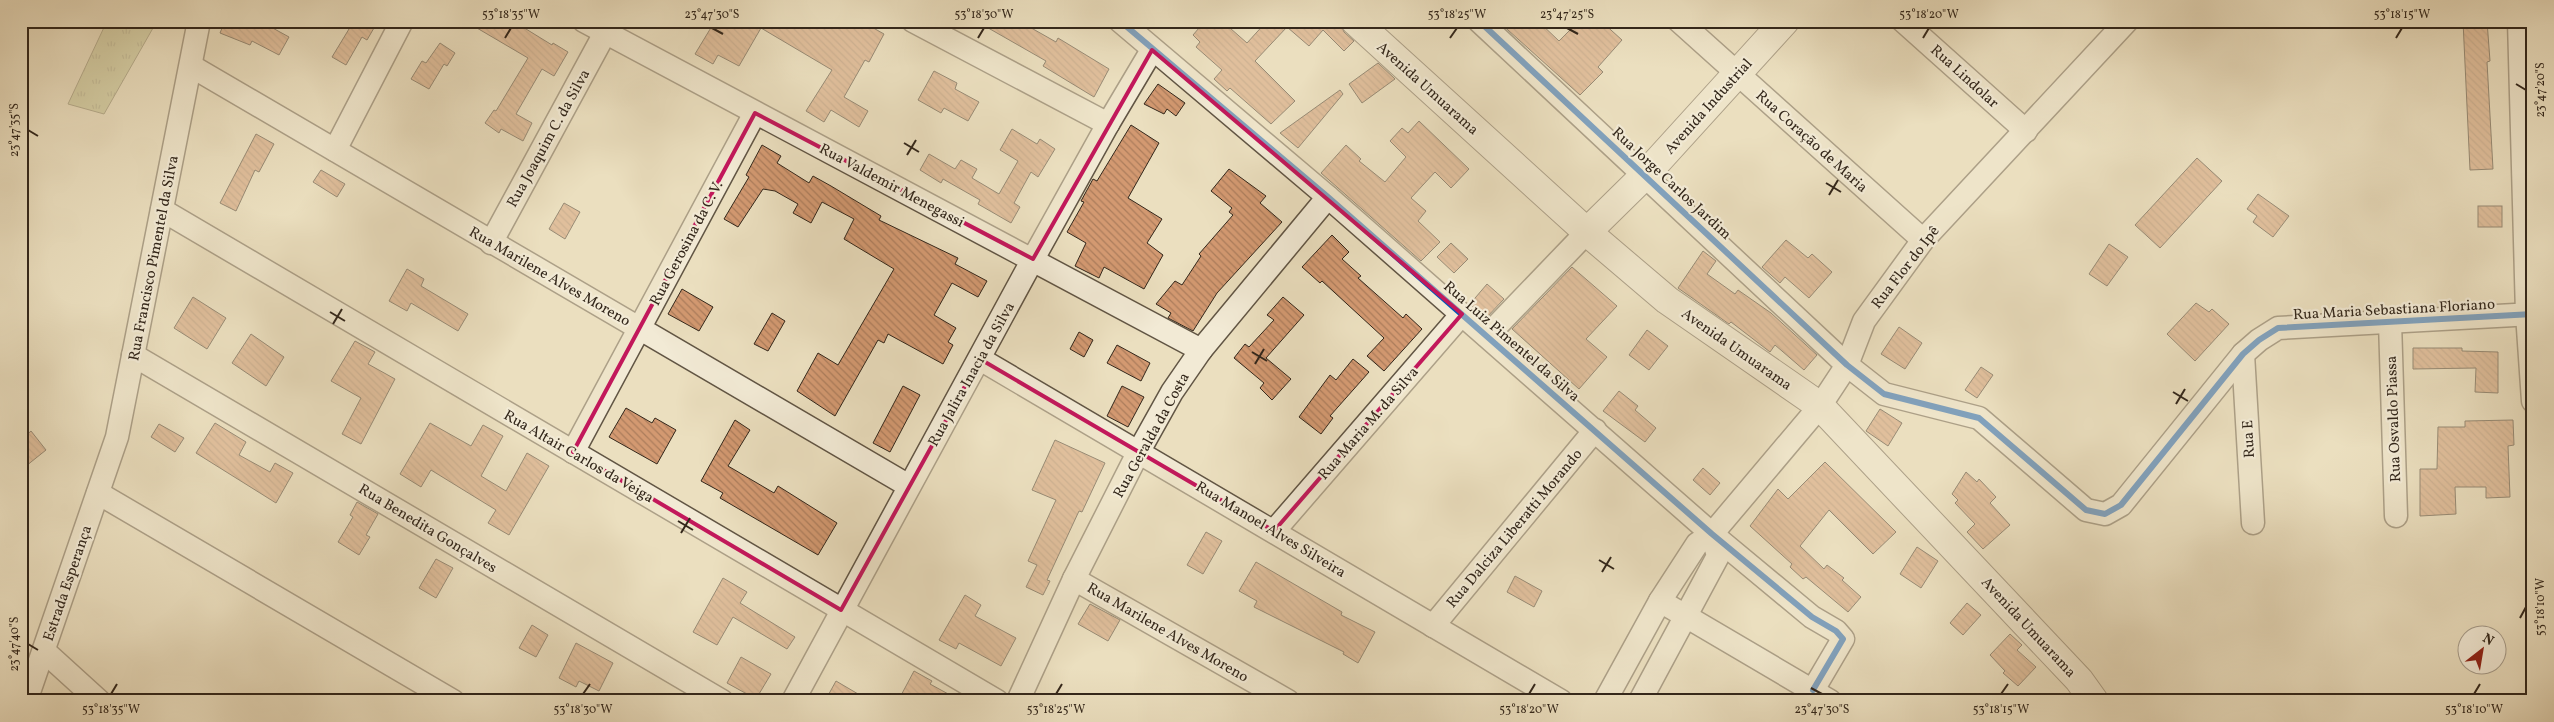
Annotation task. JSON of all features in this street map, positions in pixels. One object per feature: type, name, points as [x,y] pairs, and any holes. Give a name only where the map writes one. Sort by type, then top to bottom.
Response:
[{"type":"street","name":"Rua Francisco Pimentel da Silva","points":[[98,492],[117,437],[199,21]]},
{"type":"street","points":[[335,150],[402,21]]},
{"type":"street","name":"Rua Valdemir Menegassi","points":[[584,21],[1033,259],[1200,350]]},
{"type":"street","points":[[913,21],[1108,124]]},
{"type":"street","name":"Rua Luiz Pimentel da Silva","points":[[1120,21],[1328,197],[1712,534],[1812,617],[1836,631],[1843,639],[1821,696]]},
{"type":"street","name":"Avenida Umuarama","points":[[1355,21],[1586,232],[1667,300],[1820,406],[2072,672],[2094,701]]},
{"type":"street","name":"Rua Jorge Carlos Jardim","points":[[1479,21],[1646,175],[1847,365]]},
{"type":"street","name":"Rua Coração de Maria","points":[[1679,21],[1923,240]]},
{"type":"street","name":"Avenida Industrial","points":[[1586,232],[1646,175],[1785,21]]},
{"type":"street","name":"Rua Lindolar","points":[[1904,21],[2026,131]]},
{"type":"street","name":"Rua Flor do Ipê","points":[[1605,701],[1660,601],[1697,544],[1712,534],[1820,406],[1847,365],[1864,321],[1923,240],[2127,21]]},
{"type":"street","points":[[2519,21],[2533,401]]},
{"type":"street","name":"Rua Joaquim C. da Silva","points":[[491,243],[605,32]]},
{"type":"street","name":"Rua Jalira Inacia da Silva","points":[[793,701],[1033,259],[1108,124],[1152,50]]},
{"type":"street","name":"Rua Marilene Alves Moreno","points":[[190,66],[909,486]]},
{"type":"street","name":"Rua Gerosina da C. V.","points":[[573,452],[755,113]]},
{"type":"street","name":"Rua Geralda da Costa","points":[[1018,701],[1074,579],[1139,451],[1172,392],[1200,350],[1328,197]]},
{"type":"street","name":"Rua Altair Carlos da Veiga","points":[[162,210],[997,701]]},
{"type":"street","points":[[1487,336],[1586,232]]},
{"type":"street","name":"Rua Maria M. da Silva","points":[[1274,531],[1462,314]]},
{"type":"street","name":"Rua Maria Sebastiana Floriano","points":[[1847,365],[1884,394],[1979,418],[2086,510],[2105,514],[2122,505],[2243,354],[2259,340],[2278,328],[2530,314]]},
{"type":"street","name":"Rua Osvaldo Piassa","points":[[2390,322],[2396,516]]},
{"type":"street","name":"Rua E","points":[[2243,354],[2252,523]]},
{"type":"street","name":"Rua Benedita Gonçalves","points":[[134,355],[722,701]]},
{"type":"street","name":"Rua Manoel Alves Silveira","points":[[980,359],[1561,701]]},
{"type":"street","name":"Rua Dalciza Liberatti Morando","points":[[1433,626],[1595,430]]},
{"type":"street","points":[[98,492],[453,701]]},
{"type":"street","name":"Estrada Esperança","points":[[26,701],[98,492]]},
{"type":"street","points":[[1640,701],[1718,556],[1712,534]]},
{"type":"street","name":"Rua Marilene Alves Moreno","points":[[1074,579],[1288,701]]},
{"type":"street","points":[[1660,601],[1821,696]]},
{"type":"street","points":[[44,651],[99,701]]},
{"type":"highlighted area","points":[[1152,50],[1462,314],[1274,531],[980,359],[841,610],[573,452],[755,113],[1033,259]]},
{"type":"green space","points":[[107,21],[157,21],[104,114],[68,104]]},
{"type":"building","points":[[225,21],[260,21],[289,37],[279,55],[252,41],[250,45],[220,33]]},
{"type":"building","points":[[335,21],[378,21],[367,40],[362,37],[346,65],[332,57],[349,29]]},
{"type":"building","points":[[465,21],[513,21],[552,45],[553,43],[568,52],[554,76],[542,69],[516,114],[532,123],[523,141],[501,129],[499,133],[485,123],[494,110],[496,111],[528,58]]},
{"type":"building","points":[[715,21],[861,21],[884,34],[869,62],[865,60],[844,97],[868,111],[859,127],[831,110],[824,122],[806,111],[832,70],[761,28],[739,66],[718,55],[713,64],[695,54]]},
{"type":"building","points":[[976,21],[1019,21],[1056,42],[1058,38],[1109,69],[1094,97],[1043,66],[1046,61]]},
{"type":"building","points":[[1205,21],[1222,21],[1247,43],[1267,21],[1340,21],[1344,32],[1354,41],[1344,51],[1323,30],[1309,46],[1287,27],[1255,61],[1295,101],[1271,124],[1230,88],[1227,91],[1214,79],[1222,70],[1196,47],[1200,42],[1193,35]]},
{"type":"building","points":[[1498,21],[1538,21],[1559,41],[1579,21],[1601,21],[1622,40],[1598,67],[1603,72],[1580,95]]},
{"type":"building","points":[[2463,21],[2487,21],[2490,61],[2487,62],[2493,169],[2470,170]]},
{"type":"building","points":[[440,43],[455,53],[447,66],[444,64],[429,89],[411,79],[422,61],[426,63]]},
{"type":"building","points":[[1378,63],[1395,79],[1362,103],[1349,84]]},
{"type":"building","points":[[934,71],[957,83],[955,89],[979,102],[968,121],[944,108],[941,113],[918,100]]},
{"type":"building","points":[[1158,84],[1185,103],[1176,116],[1167,109],[1164,114],[1144,104]]},
{"type":"building","points":[[1340,90],[1343,94],[1298,148],[1280,133]]},
{"type":"building","points":[[1419,121],[1469,169],[1451,188],[1435,172],[1411,198],[1426,211],[1418,221],[1440,242],[1421,261],[1321,173],[1346,145],[1361,159],[1359,161],[1385,182],[1406,157],[1390,141],[1402,128],[1408,133]]},
{"type":"building","points":[[1131,125],[1159,143],[1128,198],[1162,219],[1147,243],[1163,255],[1144,289],[1104,267],[1099,278],[1075,266],[1086,243],[1067,232],[1084,202],[1081,201],[1093,179],[1097,181]]},
{"type":"building","points":[[1012,129],[1037,144],[1040,139],[1055,149],[1038,177],[1031,172],[1014,203],[1020,207],[1011,223],[978,204],[980,200],[943,179],[941,183],[920,170],[929,154],[955,169],[961,160],[977,169],[972,178],[999,194],[1018,161],[1000,150]]},
{"type":"building","points":[[256,134],[274,144],[259,172],[255,170],[236,211],[220,203]]},
{"type":"building","points":[[762,145],[781,156],[777,163],[809,183],[813,176],[881,216],[879,220],[958,258],[955,264],[987,281],[978,297],[952,283],[934,315],[956,328],[948,342],[953,345],[943,364],[888,334],[884,343],[878,340],[835,416],[797,391],[818,353],[838,365],[894,269],[844,239],[854,219],[822,202],[811,223],[793,213],[798,204],[775,191],[763,189],[738,227],[724,219],[749,177],[746,175]]},
{"type":"building","points":[[2197,158],[2222,181],[2160,248],[2135,225]]},
{"type":"building","points":[[1229,169],[1266,196],[1260,203],[1282,222],[1217,293],[1193,331],[1168,318],[1171,313],[1156,304],[1175,281],[1182,285],[1201,256],[1199,254],[1233,215],[1229,212],[1232,208],[1211,191]]},
{"type":"building","points":[[321,170],[345,184],[337,197],[313,182]]},
{"type":"building","points":[[2258,194],[2289,216],[2273,237],[2253,222],[2257,216],[2247,209]]},
{"type":"building","points":[[564,203],[580,212],[565,239],[549,229]]},
{"type":"building","points":[[2478,206],[2502,206],[2502,227],[2478,227]]},
{"type":"building","points":[[1332,235],[1349,252],[1342,259],[1361,276],[1358,278],[1403,318],[1406,314],[1422,329],[1384,371],[1367,356],[1384,338],[1322,281],[1320,283],[1302,267]]},
{"type":"building","points":[[1786,240],[1808,258],[1812,254],[1832,272],[1809,298],[1785,277],[1780,283],[1762,267]]},
{"type":"building","points":[[1451,243],[1468,259],[1454,273],[1437,257]]},
{"type":"building","points":[[2109,244],[2128,257],[2107,286],[2089,274]]},
{"type":"building","points":[[1703,251],[1716,261],[1707,274],[1735,294],[1738,290],[1771,313],[1817,355],[1804,370],[1775,345],[1770,352],[1731,322],[1729,324],[1678,288]]},
{"type":"building","points":[[1572,267],[1617,306],[1586,339],[1607,357],[1579,389],[1512,329]]},
{"type":"building","points":[[407,269],[424,279],[421,286],[468,314],[458,331],[411,303],[407,311],[389,301]]},
{"type":"building","points":[[1487,284],[1504,299],[1486,318],[1470,304]]},
{"type":"building","points":[[682,289],[713,307],[699,331],[668,314]]},
{"type":"building","points":[[193,297],[226,318],[207,349],[174,328]]},
{"type":"building","points":[[1283,297],[1304,315],[1266,358],[1291,379],[1272,400],[1260,388],[1264,383],[1234,358],[1245,344],[1249,347],[1274,320],[1267,315]]},
{"type":"building","points":[[2196,303],[2209,312],[2212,309],[2229,324],[2195,361],[2167,334]]},
{"type":"building","points":[[772,313],[785,321],[768,351],[754,344]]},
{"type":"building","points":[[1899,327],[1922,343],[1905,369],[1881,354]]},
{"type":"building","points":[[1647,330],[1668,346],[1649,370],[1629,355]]},
{"type":"building","points":[[1079,332],[1093,340],[1084,357],[1070,349]]},
{"type":"building","points":[[251,334],[284,357],[266,386],[232,363]]},
{"type":"building","points":[[355,341],[375,352],[368,364],[395,379],[361,444],[342,434],[361,398],[331,381]]},
{"type":"building","points":[[1117,345],[1150,363],[1141,381],[1107,363]]},
{"type":"building","points":[[2413,348],[2462,348],[2462,351],[2498,352],[2498,393],[2475,392],[2476,368],[2413,369]]},
{"type":"building","points":[[1353,359],[1369,372],[1330,416],[1333,418],[1321,434],[1299,417],[1330,375],[1336,380]]},
{"type":"building","points":[[1981,367],[1993,375],[1977,398],[1965,390]]},
{"type":"building","points":[[903,386],[920,395],[890,452],[873,443]]},
{"type":"building","points":[[1122,386],[1144,397],[1128,427],[1107,416]]},
{"type":"building","points":[[1619,391],[1638,406],[1635,410],[1656,428],[1645,442],[1603,411]]},
{"type":"building","points":[[626,408],[652,423],[655,418],[676,430],[657,464],[609,437]]},
{"type":"building","points":[[1880,409],[1902,423],[1888,446],[1866,431]]},
{"type":"building","points":[[735,420],[750,430],[728,466],[774,493],[778,486],[837,523],[818,555],[720,498],[723,493],[701,481]]},
{"type":"building","points":[[2513,420],[2514,445],[2508,446],[2510,497],[2486,498],[2486,487],[2455,487],[2456,514],[2420,516],[2420,469],[2437,469],[2438,427],[2465,427],[2465,421]]},
{"type":"building","points":[[215,423],[246,442],[239,455],[270,472],[275,463],[293,473],[276,503],[196,453]]},
{"type":"building","points":[[430,423],[471,446],[483,425],[503,436],[481,476],[506,491],[527,453],[549,466],[509,535],[488,523],[496,510],[431,470],[421,487],[400,474]]},
{"type":"building","points":[[159,424],[184,438],[175,452],[151,437]]},
{"type":"building","points":[[31,431],[46,450],[21,470],[21,440]]},
{"type":"building","points":[[1055,440],[1105,463],[1082,512],[1079,511],[1047,580],[1050,581],[1043,595],[1026,587],[1037,565],[1028,561],[1056,500],[1032,490]]},
{"type":"building","points":[[1825,462],[1896,532],[1873,554],[1829,510],[1800,546],[1824,569],[1827,565],[1844,578],[1842,580],[1861,597],[1848,612],[1806,577],[1803,579],[1790,567],[1792,564],[1750,526],[1778,489],[1788,499]]},
{"type":"building","points":[[1703,468],[1720,483],[1710,495],[1693,480]]},
{"type":"building","points":[[1966,472],[1977,482],[1979,479],[1996,497],[1990,503],[2010,525],[1983,549],[1967,532],[1975,524],[1955,503],[1958,500],[1952,494]]},
{"type":"building","points":[[357,502],[378,514],[366,535],[370,537],[359,555],[338,542],[353,517],[350,515]]},
{"type":"building","points":[[1206,532],[1222,541],[1203,574],[1187,565]]},
{"type":"building","points":[[1917,547],[1938,561],[1921,588],[1900,574]]},
{"type":"building","points":[[436,559],[453,568],[436,598],[419,588]]},
{"type":"building","points":[[1256,562],[1342,612],[1341,615],[1375,632],[1358,663],[1343,654],[1344,652],[1254,607],[1257,601],[1239,591]]},
{"type":"building","points":[[1515,576],[1542,591],[1534,607],[1507,592]]},
{"type":"building","points":[[723,578],[747,592],[740,603],[795,637],[787,649],[733,617],[717,645],[693,632]]},
{"type":"building","points":[[965,595],[981,605],[975,616],[1016,638],[1001,666],[959,643],[956,649],[939,640]]},
{"type":"building","points":[[1967,603],[1981,615],[1963,635],[1950,623]]},
{"type":"building","points":[[1090,604],[1120,620],[1108,641],[1078,624]]},
{"type":"building","points":[[532,625],[548,635],[536,657],[519,648]]},
{"type":"building","points":[[2010,634],[2022,645],[2017,650],[2036,667],[2018,686],[2003,673],[2005,671],[1990,655]]},
{"type":"building","points":[[576,643],[613,663],[599,691],[579,681],[576,687],[559,678]]},
{"type":"building","points":[[741,657],[771,674],[756,699],[727,683]]},
{"type":"building","points":[[914,671],[932,681],[930,684],[961,701],[898,701]]},
{"type":"building","points":[[836,681],[870,701],[825,701]]},
{"type":"cycle path","points":[[1120,21],[1328,197],[1712,534],[1812,617],[1836,631],[1843,639],[1813,690]]},
{"type":"cycle path","points":[[1479,21],[1847,365],[1884,394],[1979,418],[2086,510],[2105,514],[2121,505],[2243,354],[2259,340],[2278,328],[2533,314]]}]
